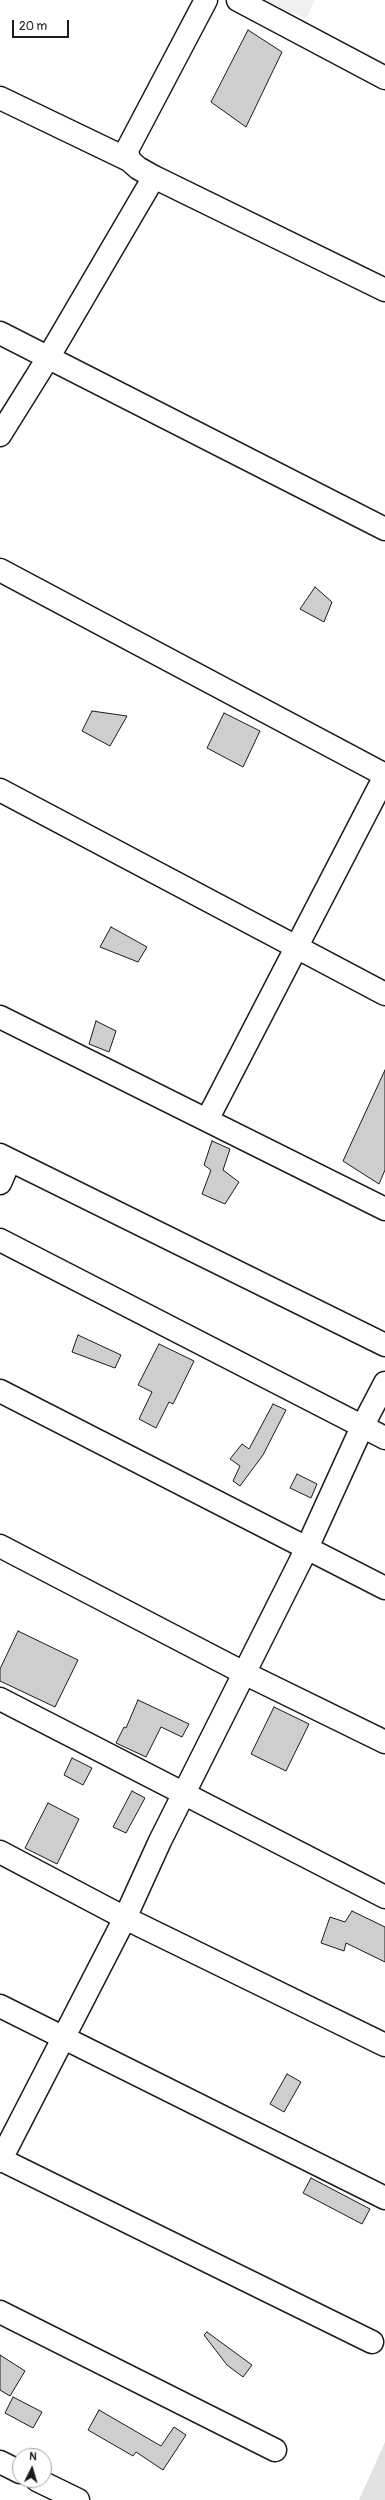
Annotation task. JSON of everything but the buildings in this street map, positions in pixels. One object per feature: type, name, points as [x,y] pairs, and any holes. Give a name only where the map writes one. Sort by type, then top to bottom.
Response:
[{"type":"street","points":[[129,160],[127,150],[206,0]]},
{"type":"street","points":[[238,0],[385,78]]},
{"type":"street","points":[[0,98],[129,160],[138,168],[154,177],[385,290]]},
{"type":"street","points":[[0,435],[48,358],[154,177]]},
{"type":"street","points":[[0,333],[385,529]]},
{"type":"street","points":[[0,570],[385,776],[207,1120]]},
{"type":"street","points":[[0,790],[385,994]]},
{"type":"street","points":[[0,1017],[385,1208]]},
{"type":"street","points":[[0,1183],[5,1158],[385,1345]]},
{"type":"street","points":[[0,1240],[385,1438]]},
{"type":"street","points":[[372,2342],[0,2160],[125,1918],[184,1793],[306,1550],[362,1427],[385,1383]]},
{"type":"street","points":[[0,1390],[306,1550],[385,1588]]},
{"type":"street","points":[[0,1546],[244,1673],[385,1742]]},
{"type":"street","points":[[0,1699],[385,1897]]},
{"type":"street","points":[[0,1852],[125,1918],[385,2045]]},
{"type":"street","points":[[0,2006],[385,2198]]},
{"type":"street","points":[[0,2312],[275,2450]]},
{"type":"street","points":[[0,2462],[12,2468]]},
{"type":"street","points":[[52,2487],[78,2500]]},
{"type":"shaded area","points":[[265,0],[315,0],[306,19]]},
{"type":"shaded area","points":[[385,2442],[385,2500],[359,2500]]}]
